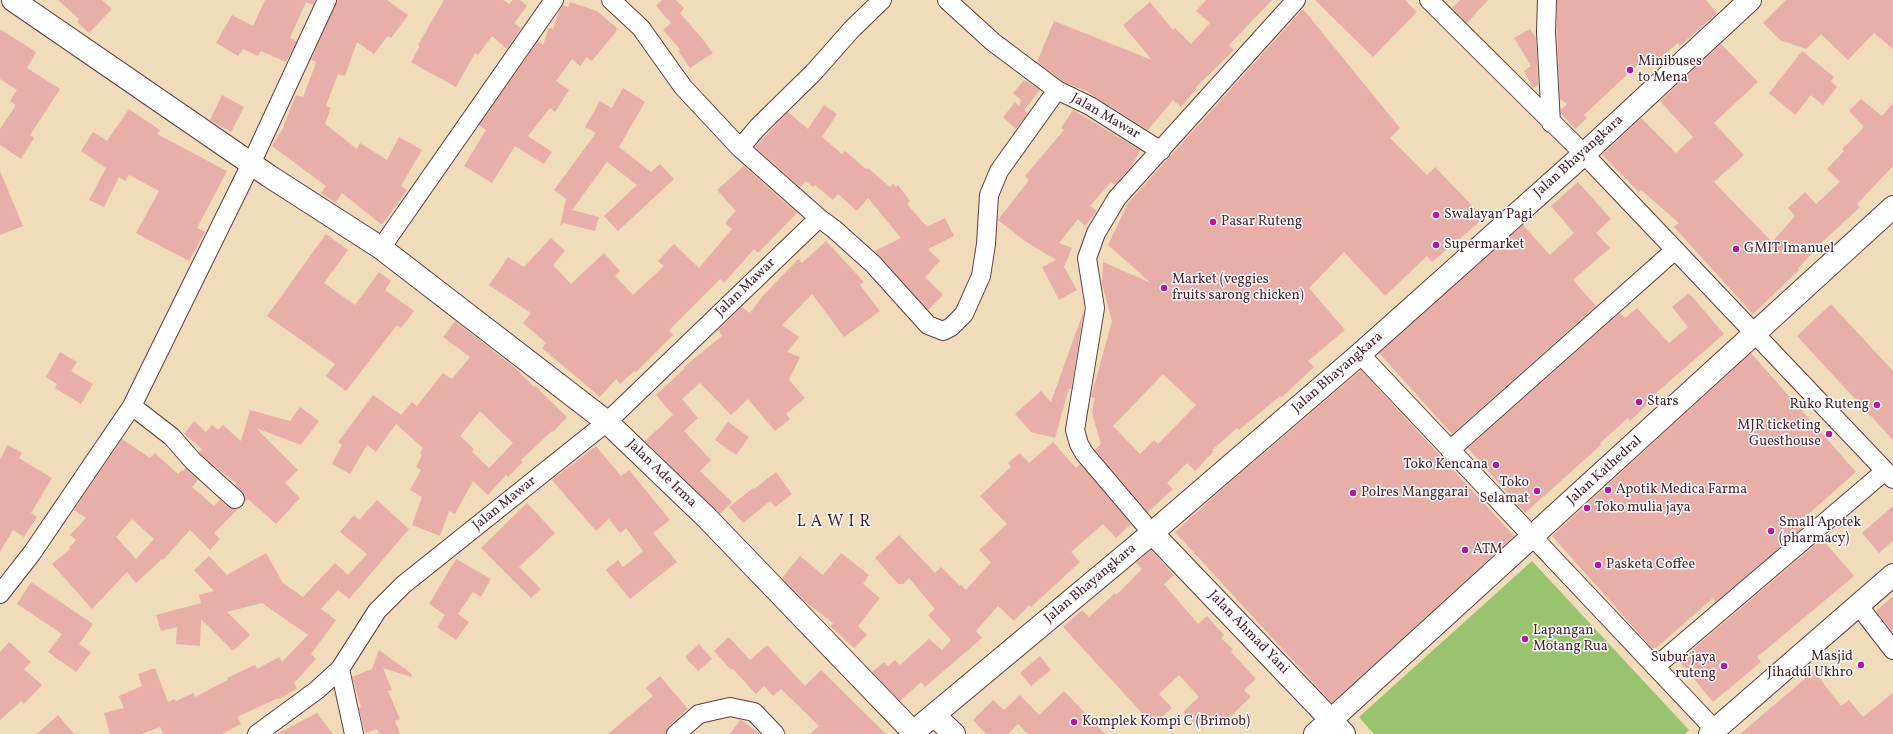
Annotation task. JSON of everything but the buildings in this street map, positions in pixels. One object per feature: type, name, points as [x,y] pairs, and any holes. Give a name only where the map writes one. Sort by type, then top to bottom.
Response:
[{"type":"main road","name":"Jalan Ade Irma","points":[[13,0],[251,164],[381,248],[607,422],[706,517],[912,733]]},
{"type":"main road","name":"Jalan Bhayangkara","points":[[912,733],[1152,533],[1360,354],[1584,154],[1750,0]]},
{"type":"main road","name":"Jalan Kathedral","points":[[1330,729],[1532,537],[1893,207]]},
{"type":"main road","name":"Jalan Ahmad Yani","points":[[1152,533],[1330,729]]},
{"type":"main road","points":[[1712,732],[1893,575]]},
{"type":"main road","points":[[934,715],[954,734]]},
{"type":"street","points":[[0,594],[32,553],[132,406],[251,164],[327,0]]},
{"type":"street","points":[[381,248],[554,0]]},
{"type":"street","points":[[611,0],[641,28],[683,87],[740,148],[819,218]]},
{"type":"street","points":[[740,148],[758,127],[814,72],[852,29],[882,0]]},
{"type":"street","points":[[947,0],[993,42],[1057,90]]},
{"type":"street","points":[[1152,533],[1084,453],[1079,444],[1075,430],[1095,308],[1087,258],[1096,233],[1117,198],[1296,0]]},
{"type":"street","points":[[1430,0],[1584,154],[1889,475],[1655,667]]},
{"type":"street","points":[[1547,0],[1546,32],[1552,122]]},
{"type":"street","name":"Jalan Mawar","points":[[257,734],[317,690],[340,669],[377,611],[403,585],[607,422],[819,218],[874,264],[928,325],[942,330],[948,329],[964,314],[981,276],[986,244],[989,195],[999,171],[1057,90],[1090,106],[1161,151]]},
{"type":"street","points":[[1450,450],[1675,250]]},
{"type":"street","points":[[1360,354],[1655,667],[1712,732]]},
{"type":"street","points":[[132,406],[172,436],[193,461],[235,499]]},
{"type":"street","points":[[1858,605],[1893,650]]},
{"type":"street","points":[[340,669],[354,734]]},
{"type":"street","points":[[676,734],[699,714],[730,707],[754,712],[775,734]]},
{"type":"green space","name":"Lapangan Motang Rua","points":[[1532,561],[1689,730],[1685,734],[1374,734],[1359,717]]},
{"type":"place","name":"Minibuses to Mena","points":[[1630,70]]},
{"type":"place","name":"Swalayan Pagi","points":[[1436,215]]},
{"type":"place","name":"Pasar Ruteng","points":[[1213,222]]},
{"type":"place","name":"Supermarket","points":[[1436,245]]},
{"type":"place","name":"GMIT Imanuel","points":[[1736,249]]},
{"type":"place","name":"Market (veggies fruits sarong chicken)","points":[[1164,288]]},
{"type":"place","name":"Stars","points":[[1639,402]]},
{"type":"place","name":"Ruko Ruteng","points":[[1877,405]]},
{"type":"place","name":"MJR ticketing Guesthouse","points":[[1829,434]]},
{"type":"place","name":"Toko Kencana","points":[[1496,465]]},
{"type":"place","name":"Apotik Medica Farma","points":[[1608,490]]},
{"type":"place","name":"Toko Selamat","points":[[1537,491]]},
{"type":"place","name":"Polres Manggarai","points":[[1353,493]]},
{"type":"place","name":"Toko mulia jaya","points":[[1587,508]]},
{"type":"place","name":"Small Apotek (pharmacy)","points":[[1771,531]]},
{"type":"place","name":"ATM","points":[[1465,550]]},
{"type":"place","name":"Pasketa Coffee","points":[[1598,565]]},
{"type":"place","name":"Lapangan Motang Rua","points":[[1525,639]]},
{"type":"place","name":"Masjid Jihadul Ukhro","points":[[1861,665]]},
{"type":"place","name":"Subur jaya ruteng","points":[[1724,666]]},
{"type":"place","name":"Komplek Kompi C (Brimob)","points":[[1074,722]]},
{"type":"district","name":"L A W I R","points":[[834,523]]}]
